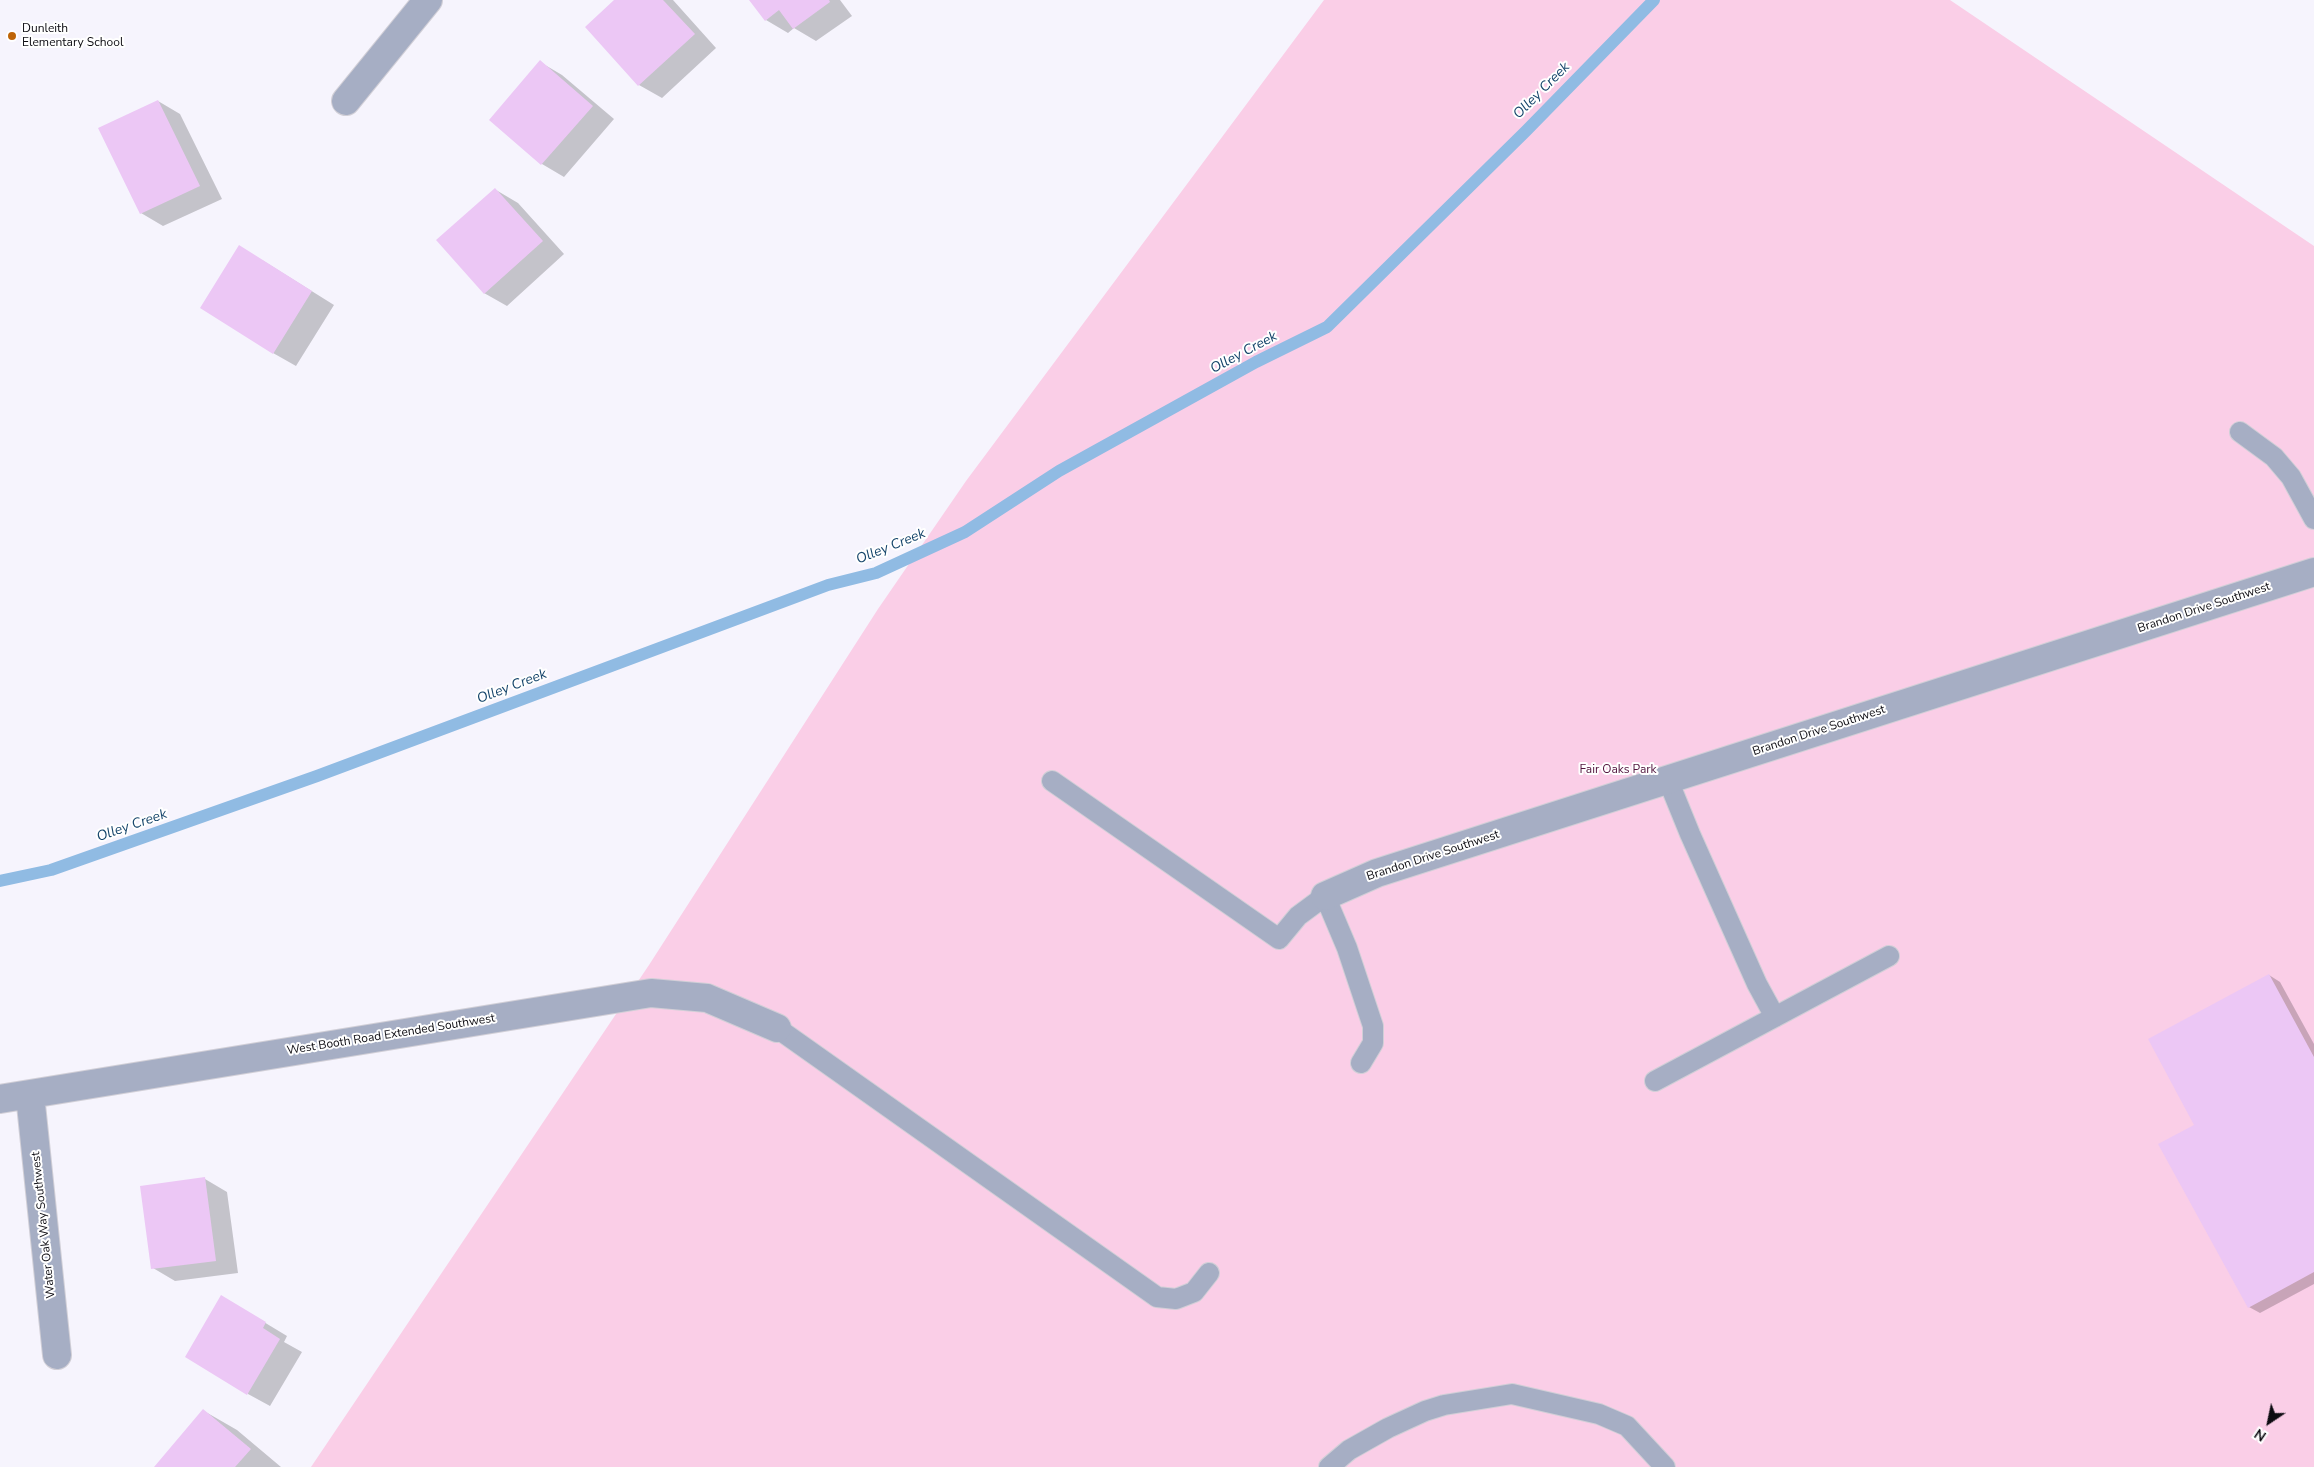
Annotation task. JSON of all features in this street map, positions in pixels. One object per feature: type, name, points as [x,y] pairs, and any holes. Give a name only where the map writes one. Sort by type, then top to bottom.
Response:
[{"type":"street","points":[[346,101],[428,0]]},
{"type":"street","name":"Brandon Drive Southwest","points":[[1325,896],[1378,873],[2314,572]]},
{"type":"street","name":"West Booth Road Extended Southwest","points":[[0,1099],[651,993],[708,998],[777,1028]]},
{"type":"street","name":"Water Oak Way Southwest","points":[[30,1095],[57,1354]]},
{"type":"lane","points":[[2240,432],[2274,457],[2291,477],[2314,520]]},
{"type":"lane","points":[[1668,780],[1757,984],[1775,1017]]},
{"type":"lane","points":[[1052,781],[1279,939],[1298,916],[1325,896],[1347,948],[1373,1026],[1373,1043],[1361,1062]]},
{"type":"lane","points":[[1656,1081],[1889,956]]},
{"type":"lane","points":[[777,1028],[1157,1297],[1176,1299],[1194,1292],[1209,1273]]},
{"type":"lane","points":[[1329,1467],[1350,1450],[1388,1428],[1425,1411],[1444,1405],[1512,1394],[1599,1414],[1627,1426],[1665,1467]]},
{"type":"green space","name":"Fair Oaks Park","points":[[1324,0],[1950,0],[2314,246],[2314,1467],[311,1467],[649,965],[878,609],[966,481]]},
{"type":"building","points":[[614,0],[663,0],[695,34],[638,86],[585,27]]},
{"type":"building","points":[[749,0],[829,0],[830,2],[793,29],[779,10],[765,21]]},
{"type":"building","points":[[540,60],[593,106],[541,165],[489,120]]},
{"type":"building","points":[[158,100],[200,186],[140,214],[98,128]]},
{"type":"building","points":[[495,188],[543,241],[484,294],[436,240]]},
{"type":"building","points":[[239,245],[312,291],[273,354],[200,308]]},
{"type":"building","points":[[2269,974],[2314,1057],[2314,1272],[2248,1308],[2158,1144],[2194,1125],[2148,1039]]},
{"type":"building","points":[[205,1177],[216,1261],[151,1269],[140,1186]]},
{"type":"building","points":[[221,1295],[266,1322],[263,1328],[280,1339],[247,1395],[185,1357]]},
{"type":"building","points":[[203,1409],[251,1449],[235,1467],[154,1467]]},
{"type":"waterway","name":"Olley Creek","points":[[0,881],[51,870],[317,776],[828,585],[876,573],[965,532],[1059,471],[1256,362],[1327,327],[1526,131],[1654,0]]},
{"type":"place","name":"Dunleith Elementary School","points":[[12,36]]}]
